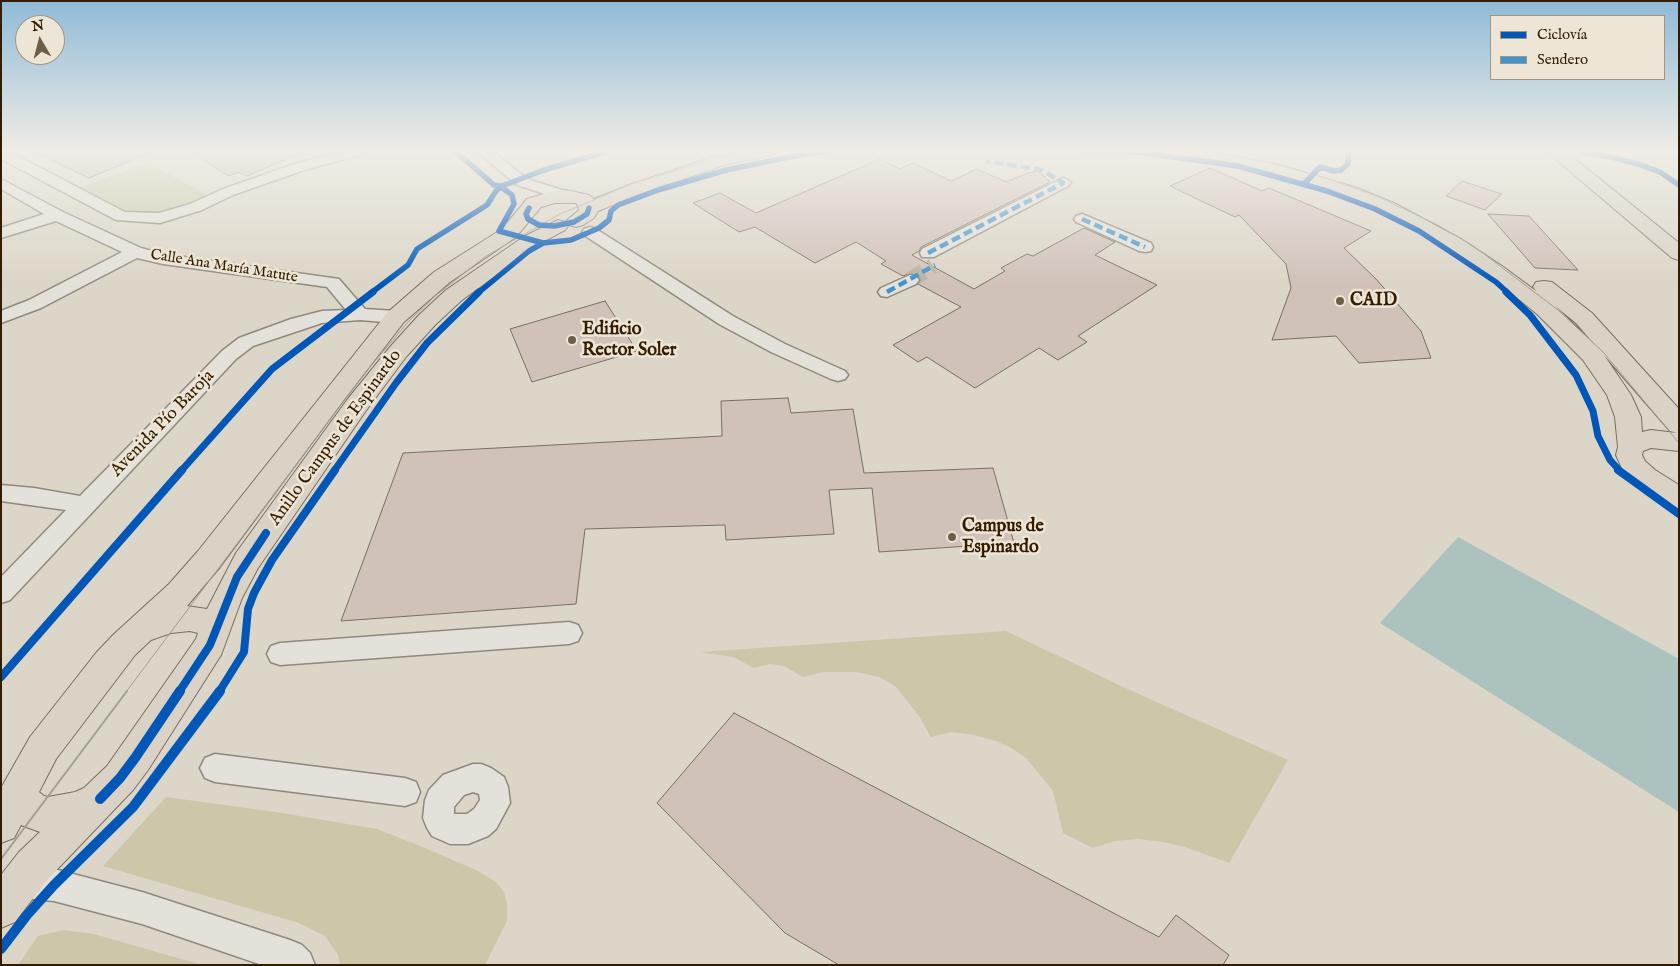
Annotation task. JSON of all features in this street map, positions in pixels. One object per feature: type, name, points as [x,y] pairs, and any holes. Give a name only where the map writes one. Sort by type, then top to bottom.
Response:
[{"type":"main road","name":"Anillo Campus de Espinardo","points":[[577,201],[593,195]]},
{"type":"main road","name":"Anillo Campus de Espinardo","points":[[9,810],[42,748],[108,663],[180,593],[209,559],[396,317],[442,277],[509,233],[527,211],[543,199],[577,201],[599,195]]},
{"type":"main road","points":[[1358,195],[1387,207],[1454,243],[1495,270],[1545,308],[1592,355],[1619,395],[1628,417],[1631,447],[1629,455],[1634,466],[1645,477],[1673,493]]},
{"type":"main road","points":[[1383,195],[1430,215],[1483,244],[1538,282],[1584,318],[1676,421]]},
{"type":"main road","points":[[1608,195],[1679,254]]},
{"type":"main road","points":[[1635,195],[1664,218]]},
{"type":"main road","name":"Anillo Campus de Espinardo","points":[[11,895],[51,847],[120,778],[135,758],[201,660],[237,577],[356,406],[398,352],[427,320],[454,295],[485,272],[532,240],[558,226],[583,217],[577,201]]},
{"type":"main road","name":"Anillo Campus de Espinardo","points":[[527,211],[528,219],[535,223],[544,226],[558,226]]},
{"type":"main road","points":[[1631,447],[1639,441],[1651,439],[1679,442]]},
{"type":"main road","points":[[145,627],[181,618],[201,620],[212,624],[215,631]]},
{"type":"main road","points":[[9,810],[23,802],[28,809],[35,813],[48,815],[79,809],[100,799]]},
{"type":"street","name":"Calle Ana María Matute","points":[[22,195],[57,215],[135,252],[163,259],[333,283],[360,314]]},
{"type":"street","points":[[81,195],[122,217],[160,218],[196,207],[221,195]]},
{"type":"street","points":[[527,211],[529,195]]},
{"type":"street","points":[[560,195],[577,201]]},
{"type":"street","points":[[932,261],[1044,195]]},
{"type":"street","points":[[1,233],[57,215]]},
{"type":"street","points":[[1082,219],[1146,247]]},
{"type":"street","points":[[590,232],[642,268],[726,320],[778,348],[838,375]]},
{"type":"street","points":[[1,318],[36,304],[135,252]]},
{"type":"street","points":[[887,292],[910,280]]},
{"type":"street","name":"Avenida Pío Baroja","points":[[1,593],[229,355],[246,342],[298,323],[322,317],[360,314],[396,317]]},
{"type":"street","points":[[1,493],[34,496],[86,505]]},
{"type":"street","points":[[280,654],[569,633]]},
{"type":"street","points":[[215,768],[405,792]]},
{"type":"street","points":[[11,895],[54,885],[142,908],[290,957],[298,965]]},
{"type":"shaded area","points":[[96,195],[209,196],[181,209],[159,214],[132,214]]},
{"type":"shaded area","points":[[1006,631],[1134,692],[1288,760],[1229,863],[1185,847],[1138,839],[1115,841],[1093,848],[1063,833],[1053,791],[1027,759],[1013,749],[996,741],[974,735],[951,732],[931,737],[919,716],[895,686],[879,677],[856,672],[823,672],[803,677],[784,666],[770,664],[754,668],[733,657],[700,652]]},
{"type":"shaded area","points":[[166,797],[276,812],[377,829],[478,871],[496,882],[504,892],[507,905],[507,921],[485,965],[340,965],[338,955],[325,936],[299,923],[103,866]]},
{"type":"shaded area","points":[[63,930],[94,934],[202,965],[18,965],[38,936]]},
{"type":"water","points":[[1458,537],[1679,659],[1679,812],[1380,623]]},
{"type":"building","points":[[714,195],[724,195],[756,213],[797,195],[1024,195],[921,247],[919,251],[912,255],[974,289],[1005,271],[1001,268],[1027,254],[1033,256],[1084,228],[1115,242],[1095,255],[1157,285],[1078,336],[1087,342],[1058,360],[1039,348],[975,388],[927,357],[918,362],[893,345],[961,307],[918,284],[921,280],[918,275],[910,273],[903,276],[881,264],[886,261],[856,242],[815,263],[755,227],[739,232],[693,203]]},
{"type":"building","name":"CAID","points":[[1189,195],[1286,195],[1371,231],[1344,248],[1376,279],[1421,331],[1431,358],[1359,363],[1336,336],[1272,340],[1291,288],[1286,264],[1239,215],[1235,217]]},
{"type":"building","points":[[1447,195],[1501,195],[1485,210]]},
{"type":"building","points":[[1488,214],[1529,216],[1578,270],[1535,268]]},
{"type":"building","name":"Edificio Rector Soler","points":[[605,301],[637,351],[532,382],[510,329]]},
{"type":"building","points":[[788,398],[791,413],[853,409],[864,473],[993,468],[1014,543],[879,552],[872,488],[829,490],[834,534],[726,540],[725,525],[585,529],[576,604],[341,621],[403,453],[722,436],[721,401]]},
{"type":"building","points":[[734,713],[1159,937],[1176,915],[1229,955],[1223,965],[839,965],[785,933],[657,803]]},
{"type":"tunnel","points":[[910,280],[933,266]]},
{"type":"tram line","points":[[126,692],[364,374],[408,322],[435,296],[486,256],[560,214],[605,195]]},
{"type":"tram line","points":[[1373,195],[1436,224],[1472,245],[1558,310],[1604,353],[1679,443]]},
{"type":"tram line","points":[[1,859],[127,691]]},
{"type":"marked path","points":[[928,253],[1040,195]]},
{"type":"marked path","points":[[1082,219],[1145,247]]},
{"type":"marked path","points":[[887,292],[935,265]]},
{"type":"cycle path","points":[[1,677],[272,369],[408,265],[417,249],[487,205],[493,195]]},
{"type":"cycle path","points":[[512,195],[514,204],[499,231],[543,243]]},
{"type":"cycle path","points":[[1,949],[27,915],[54,885],[133,807],[229,679],[244,652],[248,609],[254,593],[272,560],[396,383],[427,343],[455,314],[529,251],[543,243],[571,240],[599,228],[609,220],[611,211],[618,205],[644,195]]},
{"type":"cycle path","points":[[1338,195],[1375,209],[1419,231],[1496,282],[1530,315],[1576,375],[1593,411],[1598,436],[1610,460],[1622,474],[1679,514]]},
{"type":"cycle path","points":[[529,208],[526,214],[528,219],[539,225],[554,226],[574,222],[587,214],[589,208]]},
{"type":"cycle path","points":[[100,799],[120,778],[135,758],[201,660],[210,645],[237,577],[266,533]]},
{"type":"place","name":"CAID","points":[[1340,301]]},
{"type":"place","name":"Edificio Rector Soler","points":[[572,340]]},
{"type":"place","name":"Campus de Espinardo","points":[[952,537]]}]
